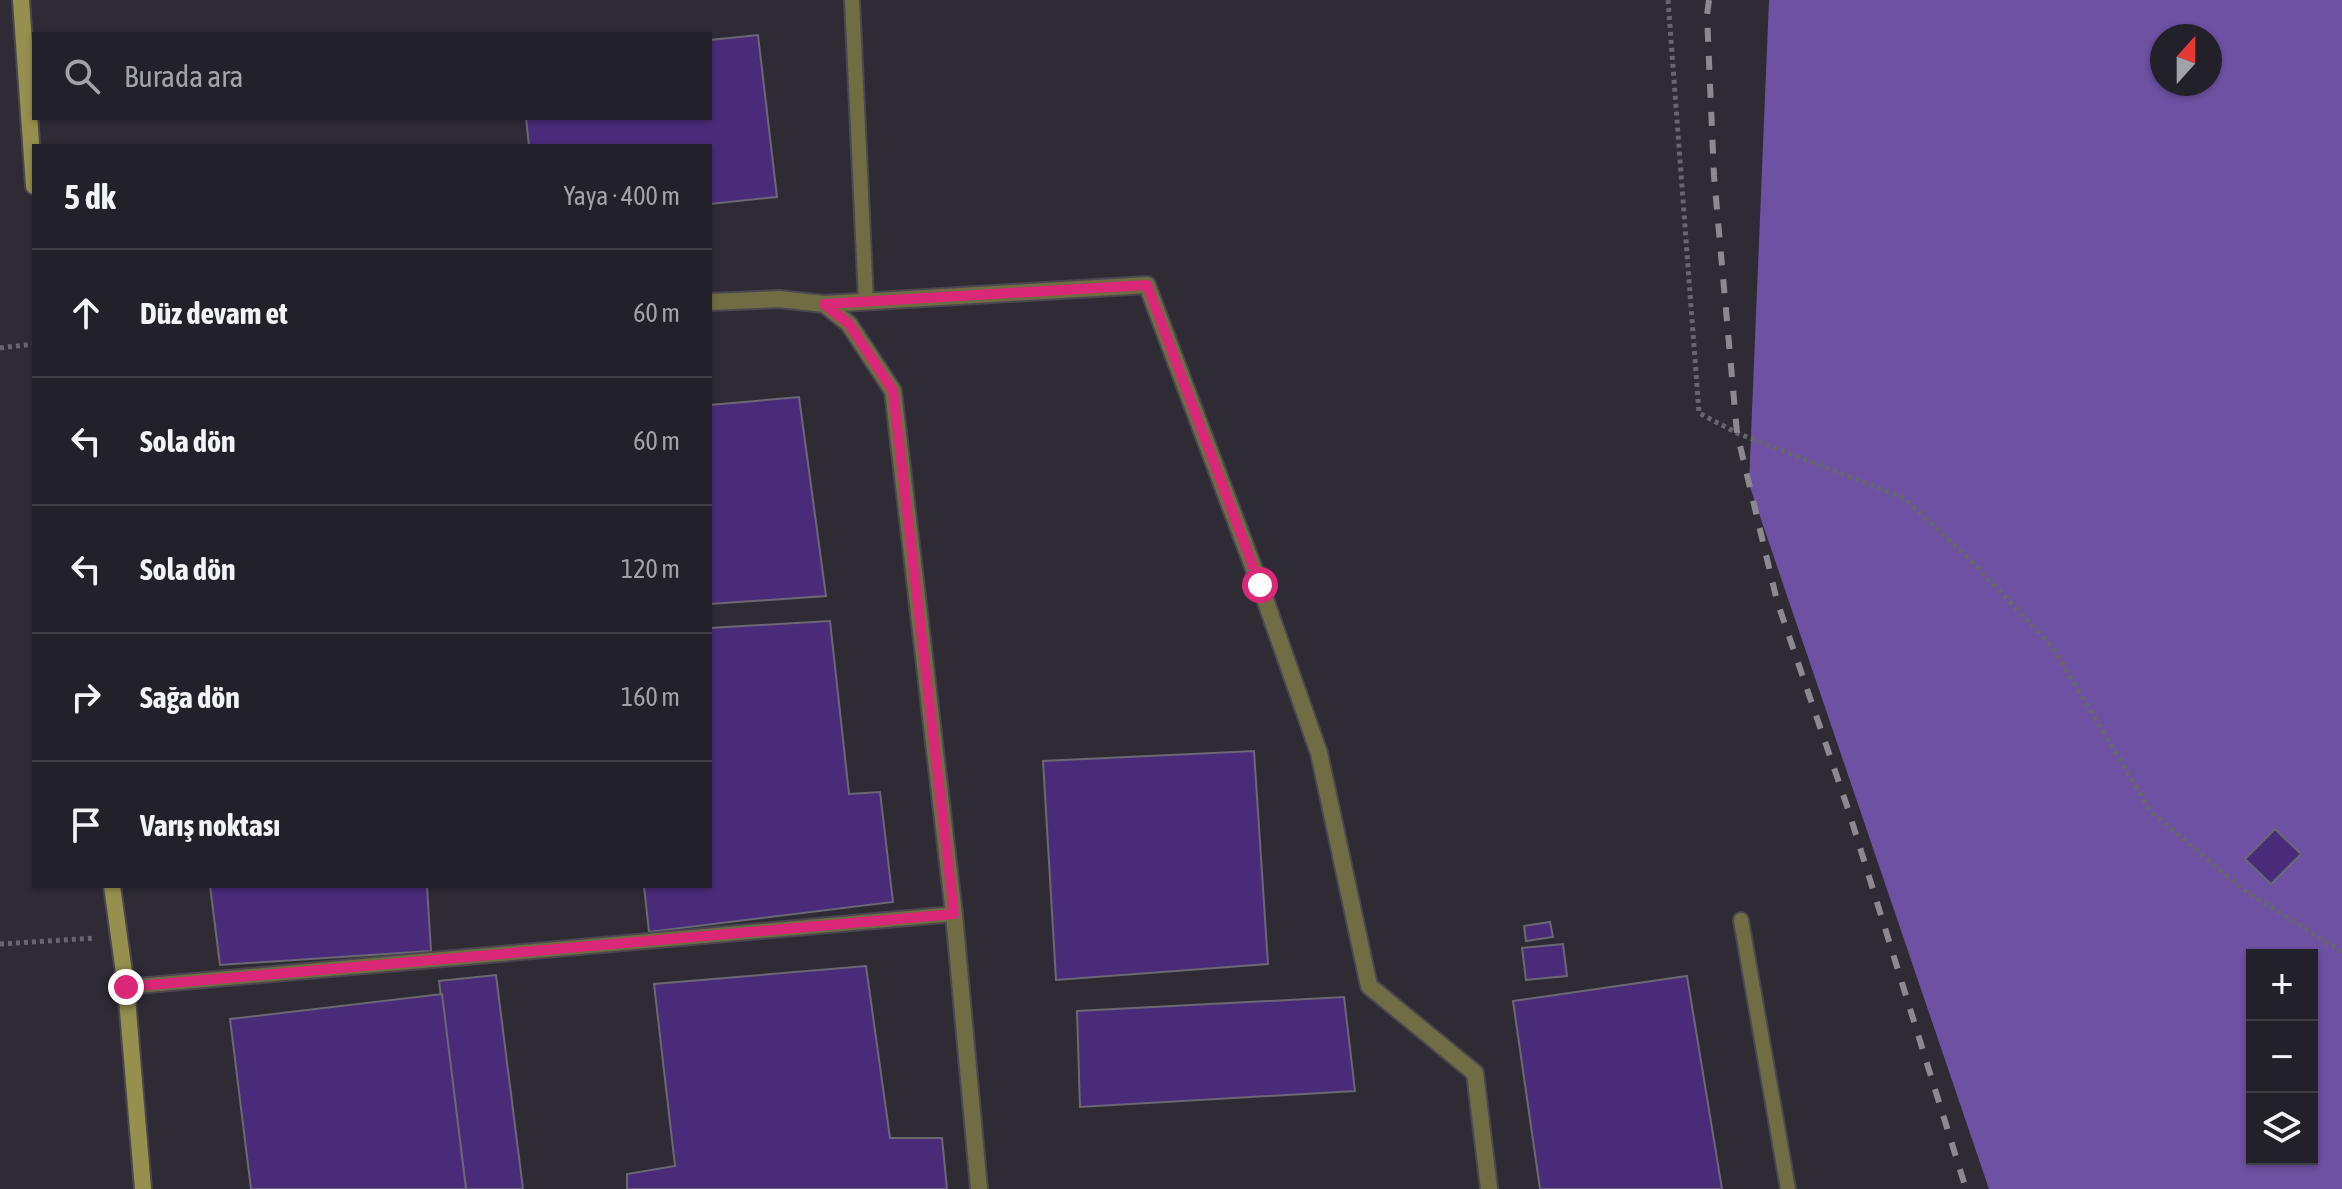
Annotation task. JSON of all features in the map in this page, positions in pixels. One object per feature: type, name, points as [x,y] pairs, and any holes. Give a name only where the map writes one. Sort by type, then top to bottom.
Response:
[{"type":"street","points":[[21,0],[32,157]]},
{"type":"street","points":[[712,302],[779,299],[824,304],[1147,285],[1260,585],[1319,753],[1369,986],[1475,1073],[1489,1189]]},
{"type":"street","points":[[824,304],[849,324],[893,391],[954,914],[979,1189]]},
{"type":"street","points":[[112,888],[126,987],[143,1189]]},
{"type":"lane","points":[[852,0],[866,301]]},
{"type":"lane","points":[[126,987],[954,914]]},
{"type":"lane","points":[[1741,920],[1788,1189]]},
{"type":"path","points":[[1668,0],[1699,413],[1737,433],[1904,498],[1974,564],[2053,648],[2151,812],[2244,890],[2342,952]]},
{"type":"path","points":[[0,348],[32,344]]},
{"type":"path","points":[[0,944],[119,936]]},
{"type":"shaded area","points":[[1769,0],[2342,0],[2342,1189],[1989,1189],[1749,484]]},
{"type":"building","points":[[758,35],[777,197],[712,204],[712,144],[529,144],[526,120],[712,120],[712,40]]},
{"type":"building","points":[[799,397],[826,596],[712,604],[712,405]]},
{"type":"building","points":[[830,621],[849,794],[880,792],[893,902],[649,932],[644,888],[712,888],[712,628]]},
{"type":"building","points":[[1254,751],[1268,964],[1056,980],[1043,761]]},
{"type":"building","points":[[2275,829],[2301,854],[2271,884],[2245,859]]},
{"type":"building","points":[[210,888],[427,888],[431,951],[220,965]]},
{"type":"building","points":[[1550,922],[1553,937],[1526,941],[1524,926]]},
{"type":"building","points":[[1563,944],[1567,976],[1526,980],[1522,948]]},
{"type":"building","points":[[866,966],[890,1138],[942,1138],[947,1189],[627,1189],[627,1174],[675,1166],[654,984]]},
{"type":"building","points":[[496,975],[523,1189],[466,1189],[439,981]]},
{"type":"building","points":[[1687,976],[1722,1189],[1540,1189],[1513,1001]]},
{"type":"building","points":[[442,994],[466,1189],[251,1189],[230,1019]]},
{"type":"building","points":[[1344,997],[1355,1091],[1080,1107],[1077,1011]]},
{"type":"railway","points":[[1709,0],[1707,15],[1714,176],[1737,433],[1777,601],[1848,809],[1966,1189]]},
{"type":"route","points":[[126,987],[954,914],[893,391],[849,324],[824,304],[1147,285],[1260,585]]}]
